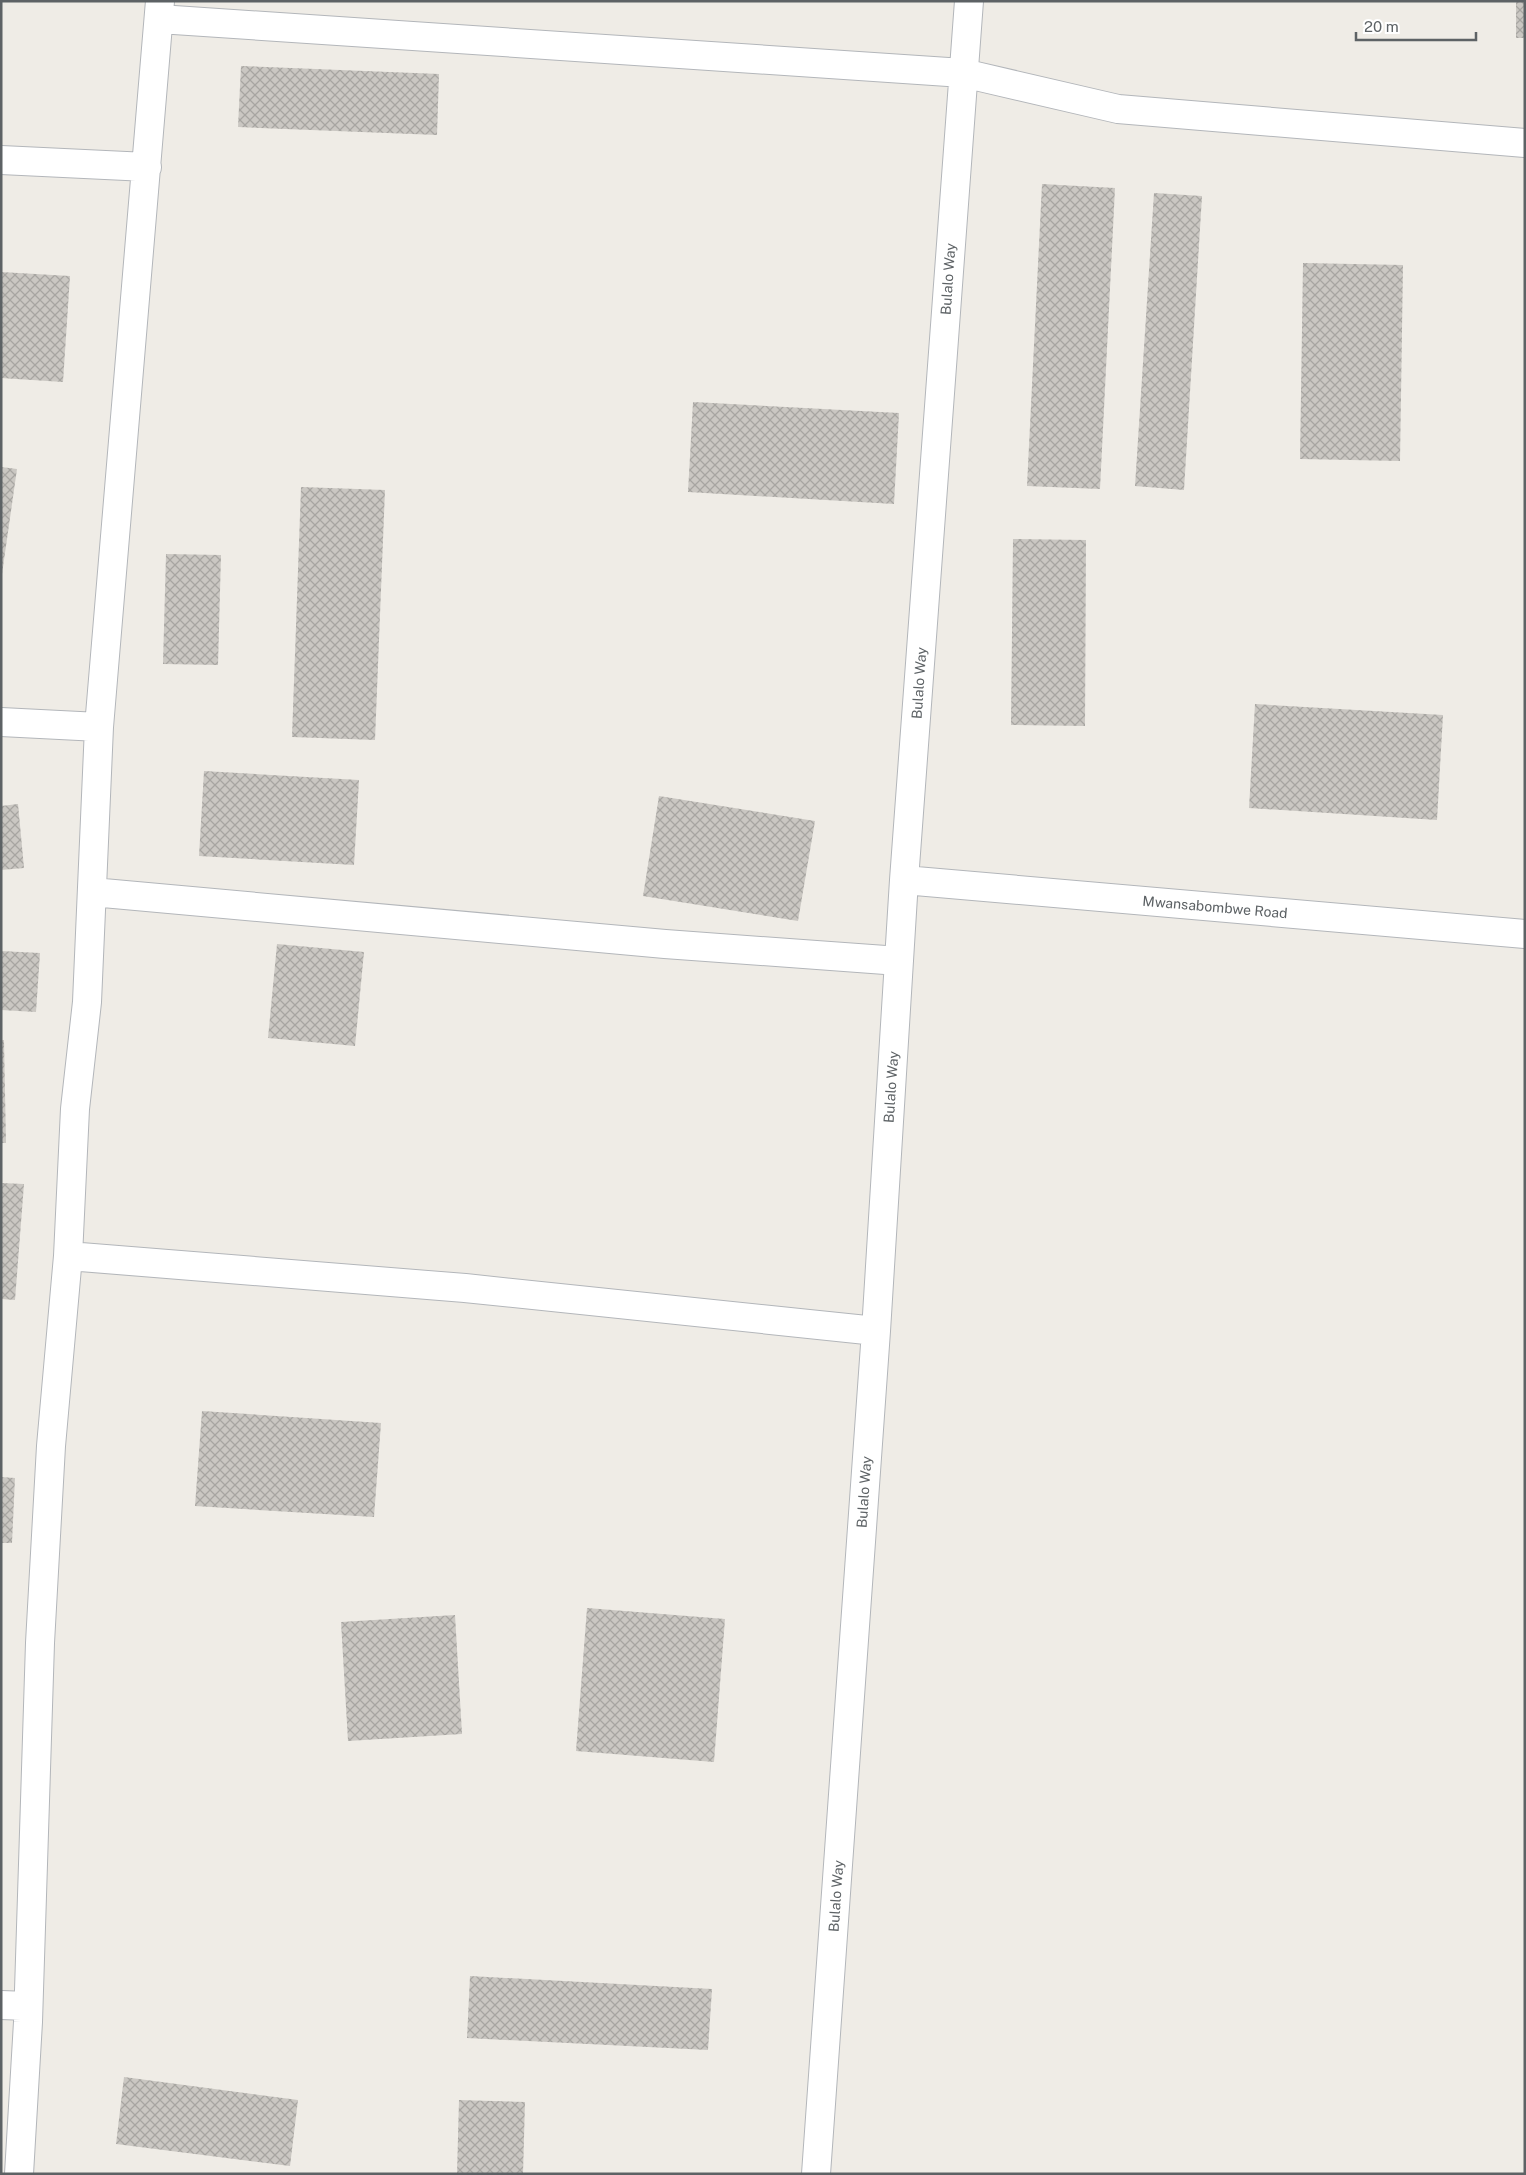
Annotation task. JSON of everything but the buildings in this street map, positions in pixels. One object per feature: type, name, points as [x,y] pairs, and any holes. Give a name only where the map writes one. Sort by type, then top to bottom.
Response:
[{"type":"street","name":"Bulalo Way","points":[[816,2174],[876,1331],[904,880],[969,1]]},
{"type":"street","points":[[19,2174],[28,2006],[40,1643],[50,1446],[68,1256],[75,1109],[87,1002],[100,727],[159,10],[963,73],[1118,109],[1525,143]]},
{"type":"street","points":[[1,160],[147,167]]},
{"type":"street","points":[[1,722],[100,727]]},
{"type":"street","name":"Mwansabombwe Road","points":[[904,880],[1525,934]]},
{"type":"street","points":[[92,892],[665,944],[899,961]]},
{"type":"street","points":[[68,1256],[465,1288],[876,1331]]},
{"type":"street","points":[[1,2004],[28,2006]]}]
